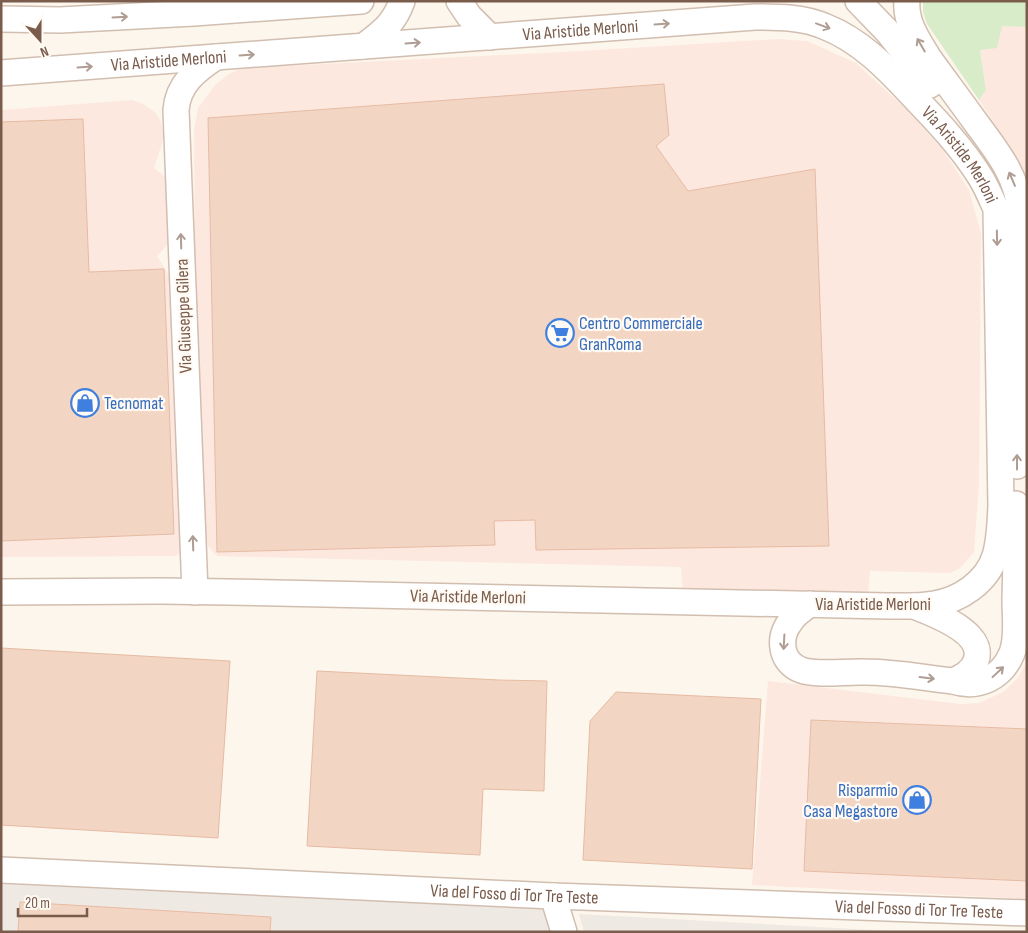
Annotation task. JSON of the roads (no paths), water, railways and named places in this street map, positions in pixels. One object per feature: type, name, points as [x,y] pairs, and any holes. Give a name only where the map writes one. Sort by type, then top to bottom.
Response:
[{"type":"street","points":[[1,19],[60,20],[361,1]]},
{"type":"street","points":[[364,46],[393,21],[402,1]]},
{"type":"street","points":[[459,1],[462,8],[490,37]]},
{"type":"street","points":[[858,1],[887,31],[976,146],[990,176],[996,209]]},
{"type":"street","points":[[810,604],[791,620],[785,630],[782,641],[786,658],[800,670],[824,673],[868,672],[975,684],[992,678],[1002,669],[1012,652],[1014,641],[1020,204],[1015,184],[1004,162],[919,42],[909,19],[906,8],[907,1]]},
{"type":"street","name":"Via Aristide Merloni","points":[[1,73],[755,17],[796,19],[826,26],[864,49],[930,113],[973,166],[996,209],[1001,506],[996,550],[992,564],[987,572],[970,588],[947,601],[929,605],[195,592],[1,592]]},
{"type":"street","name":"Via Giuseppe Gilera","points":[[195,592],[176,101],[179,92],[191,76],[216,57]]},
{"type":"street","points":[[913,606],[946,620],[963,631],[974,643],[977,649],[977,656],[972,670],[953,681]]},
{"type":"street","name":"Via del Fosso di Tor Tre Teste","points":[[1,870],[553,896],[1027,913]]},
{"type":"street","points":[[553,896],[564,932]]},
{"type":"place","name":"Centro Commerciale GranRoma","points":[[560,333]]},
{"type":"place","name":"Tecnomat","points":[[85,403]]},
{"type":"place","name":"Risparmio Casa Megastore","points":[[917,800]]}]
